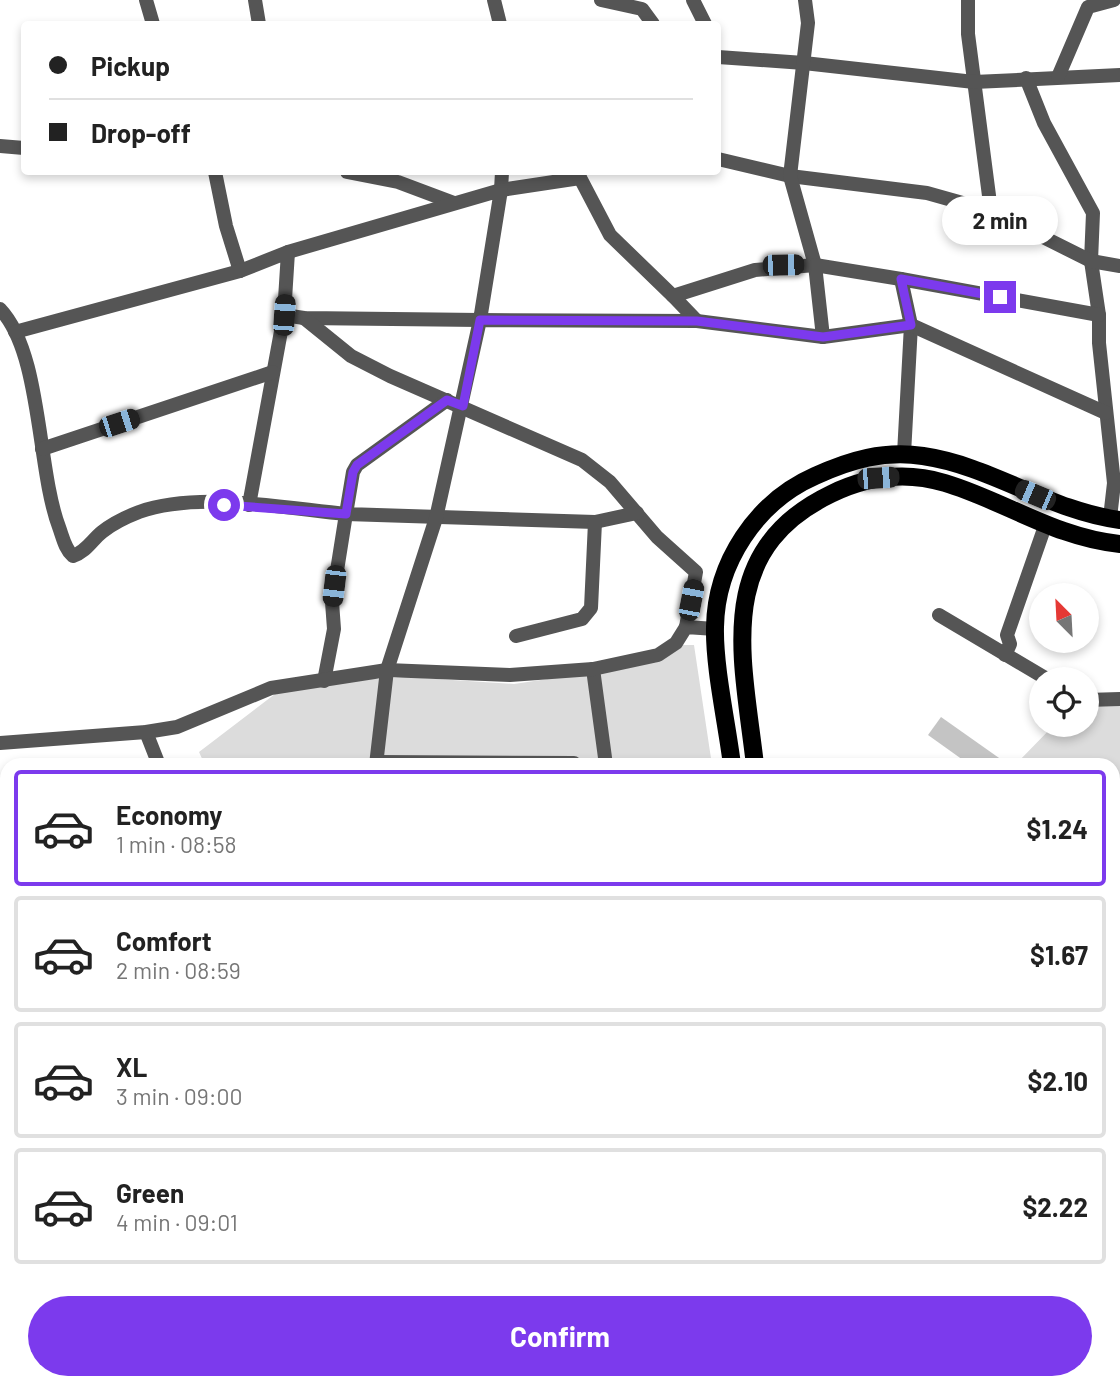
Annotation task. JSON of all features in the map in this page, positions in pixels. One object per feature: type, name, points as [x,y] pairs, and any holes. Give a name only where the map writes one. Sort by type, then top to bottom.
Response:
[{"type":"main road","points":[[731,758],[715,629],[725,574],[747,531],[778,498],[822,473],[869,457],[904,454],[944,460],[1055,504],[1115,519]]},
{"type":"main road","points":[[822,473],[833,493]]},
{"type":"main road","points":[[754,758],[740,634],[744,601],[752,573],[776,535],[815,502],[878,478],[925,478],[947,484],[1045,526],[1120,544]]},
{"type":"street","points":[[132,0],[149,13]]},
{"type":"street","points":[[256,0],[259,21]]},
{"type":"street","points":[[494,0],[498,21]]},
{"type":"street","points":[[601,0],[630,2],[642,9],[651,21]]},
{"type":"street","points":[[693,0],[704,21]]},
{"type":"street","points":[[806,0],[808,23],[790,176],[815,265],[823,337]]},
{"type":"street","points":[[968,0],[968,34],[991,211]]},
{"type":"street","points":[[1058,77],[1086,4],[1114,0]]},
{"type":"street","points":[[721,56],[974,82],[1120,75]]},
{"type":"street","points":[[1026,78],[1044,123],[1093,213],[1091,261],[1099,315],[1115,519]]},
{"type":"street","points":[[0,146],[21,148]]},
{"type":"street","points":[[721,160],[790,176],[906,188],[991,211],[1091,261],[1116,262]]},
{"type":"street","points":[[216,175],[226,226],[240,271]]},
{"type":"street","points":[[362,175],[398,182],[454,204]]},
{"type":"street","points":[[377,758],[387,670],[436,518],[463,406],[480,320],[502,175]]},
{"type":"street","points":[[15,332],[240,271],[288,252],[501,190],[578,175],[610,235],[697,321]]},
{"type":"street","points":[[249,505],[284,315],[288,252]]},
{"type":"street","points":[[673,296],[755,270],[815,265],[1099,315]]},
{"type":"street","points":[[901,279],[911,325],[904,454]]},
{"type":"street","points":[[0,309],[15,332],[24,360],[55,517],[68,551],[73,556],[80,554],[101,533],[119,521],[160,505],[249,505],[346,514],[595,522],[637,513]]},
{"type":"street","points":[[284,315],[304,318],[697,321],[823,337],[911,325],[1106,413]]},
{"type":"street","points":[[0,743],[146,733],[177,727],[271,688],[387,670],[510,675],[593,669],[658,655],[677,643],[686,627],[696,572],[657,537],[610,482],[582,460],[390,376],[351,356],[304,318]]},
{"type":"street","points":[[42,449],[273,372]]},
{"type":"street","points":[[324,681],[334,629],[332,602],[353,472],[357,465],[447,400]]},
{"type":"street","points":[[516,636],[588,615],[591,608],[595,522]]},
{"type":"street","points":[[1005,655],[1010,644],[1007,635],[1045,526]]},
{"type":"street","points":[[939,615],[1029,669]]},
{"type":"street","points":[[686,627],[715,629]]},
{"type":"street","points":[[593,669],[605,758]]},
{"type":"street","points":[[1099,700],[1120,699]]},
{"type":"street","points":[[146,733],[156,758]]},
{"type":"shaded area","points":[[680,645],[694,645],[711,758],[202,758],[199,752],[288,684],[406,677],[514,684],[588,673]]},
{"type":"shaded area","points":[[1099,696],[1120,704],[1120,758],[1022,758],[1042,737],[1099,737]]},
{"type":"building","points":[[941,717],[999,758],[960,758],[928,735]]},
{"type":"route","points":[[224,505],[346,514],[353,472],[357,465],[447,400],[463,406],[480,320],[697,321],[823,337],[911,325],[901,279],[1000,297]]}]
